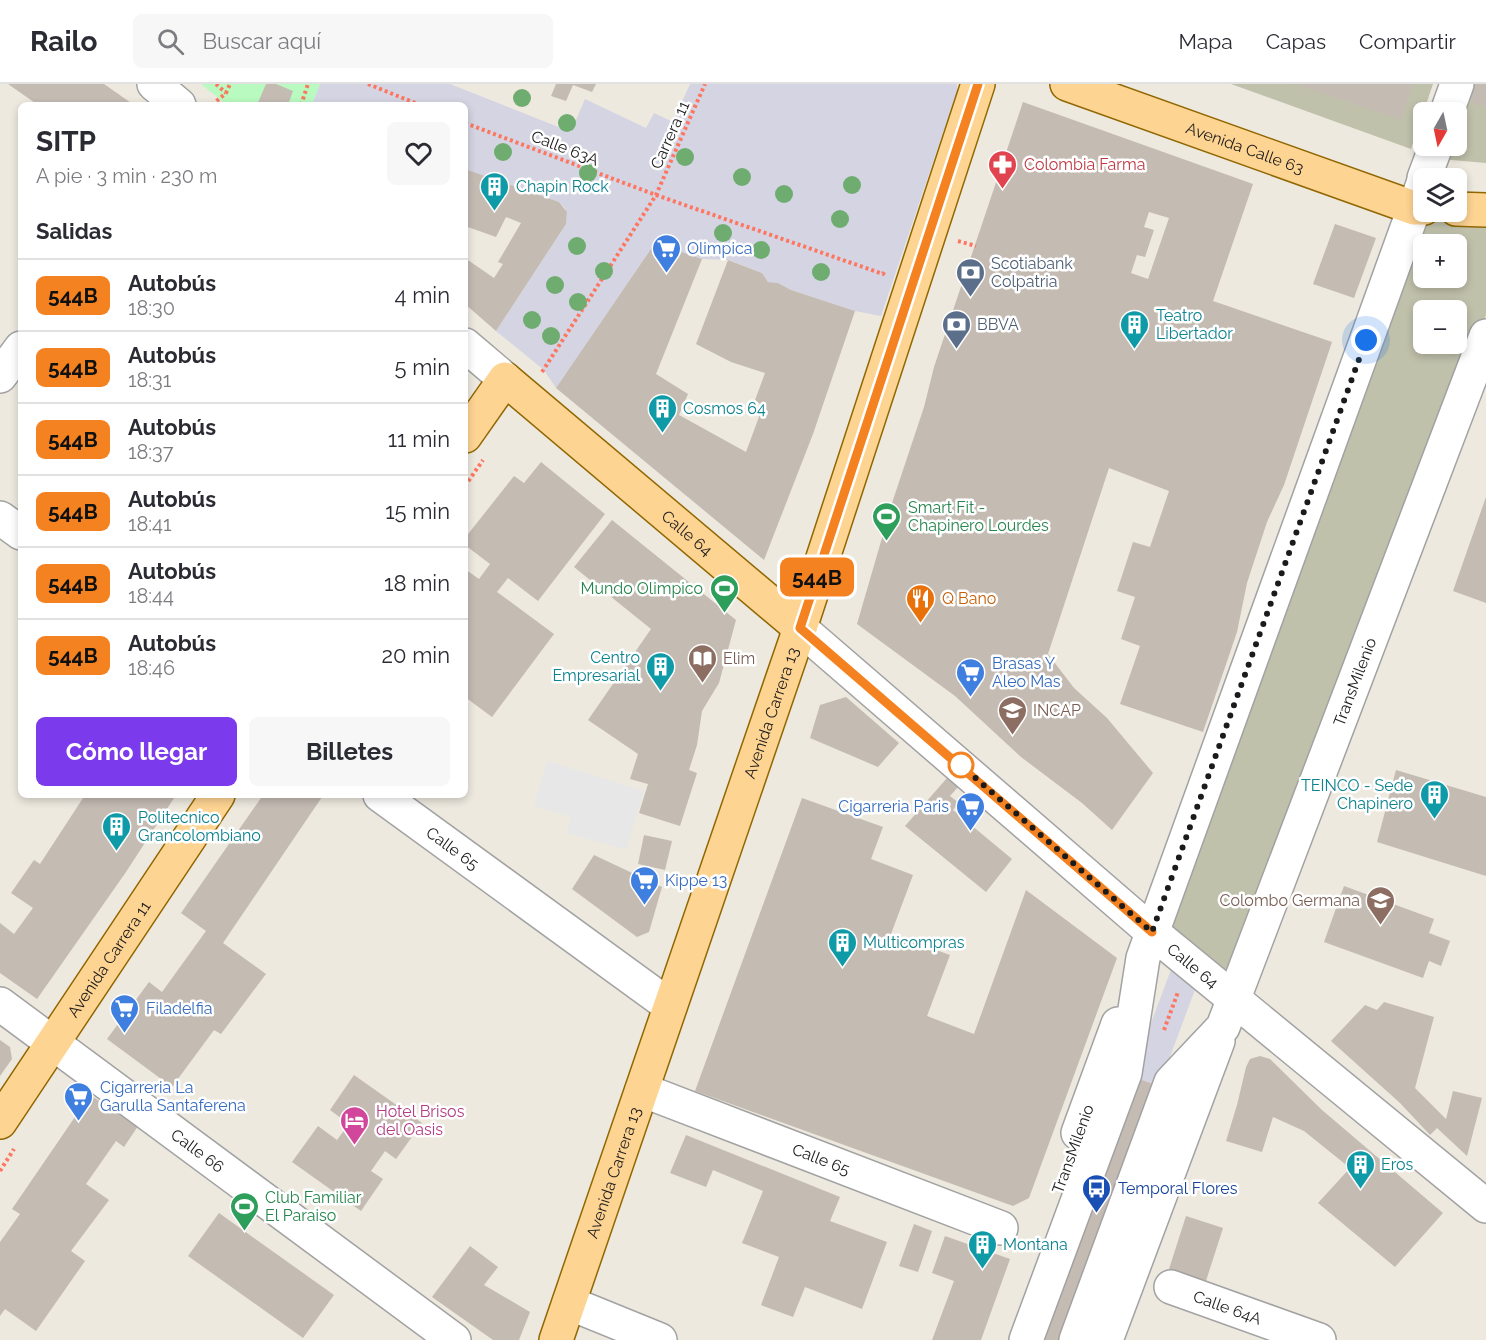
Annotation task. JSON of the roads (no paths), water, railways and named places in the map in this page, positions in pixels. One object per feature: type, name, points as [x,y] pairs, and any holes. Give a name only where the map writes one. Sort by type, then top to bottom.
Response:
[{"type":"main road","name":"Avenida Carrera 13","points":[[556,1340],[800,628],[978,84]]},
{"type":"main road","name":"Avenida Calle 63","points":[[1067,84],[1413,192]]},
{"type":"main road","points":[[1467,209],[1486,210]]},
{"type":"main road","name":"Calle 64","points":[[516,388],[800,628]]},
{"type":"main road","points":[[468,433],[516,388]]},
{"type":"main road","name":"Avenida Carrera 11","points":[[0,1122],[216,798]]},
{"type":"street","points":[[154,84],[175,102]]},
{"type":"street","points":[[1450,102],[1456,84]]},
{"type":"street","name":"TransMilenio","points":[[1003,1340],[1413,216]]},
{"type":"street","name":"TransMilenio","points":[[1106,1340],[1486,336]]},
{"type":"street","name":"Calle 64","points":[[468,348],[516,388]]},
{"type":"street","points":[[0,376],[18,352]]},
{"type":"street","points":[[0,518],[18,531]]},
{"type":"street","name":"Calle 64","points":[[800,628],[1147,945],[1229,1013],[1486,1206]]},
{"type":"street","name":"Calle 65","points":[[384,798],[670,1006]]},
{"type":"street","name":"TransMilenio","points":[[1026,1340],[1125,1073],[1147,945]]},
{"type":"street","name":"Calle 66","points":[[0,1004],[454,1340]]},
{"type":"street","name":"TransMilenio","points":[[1076,1340],[1171,1082],[1229,1013]]},
{"type":"street","name":"Calle 65","points":[[642,1090],[1001,1228]]},
{"type":"street","name":"Calle 64A","points":[[1171,1287],[1319,1340]]},
{"type":"street","points":[[568,1303],[660,1340]]},
{"type":"place","name":"Colombia Farma","points":[[1003,190]]},
{"type":"place","name":"Chapin Rock","points":[[495,212]]},
{"type":"place","name":"Olimpica","points":[[666,274]]},
{"type":"place","name":"Scotiabank Colpatria","points":[[970,298]]},
{"type":"place","name":"BBVA","points":[[956,350]]},
{"type":"place","name":"Teatro Libertador","points":[[1135,350]]},
{"type":"place","name":"Cosmos 64","points":[[662,434]]},
{"type":"place","name":"Smart Fit - Chapinero Lourdes","points":[[887,542]]},
{"type":"place","name":"Mundo Olimpico","points":[[724,614]]},
{"type":"place","name":"Q Bano","points":[[921,624]]},
{"type":"place","name":"Elim","points":[[702,684]]},
{"type":"place","name":"Centro Empresarial","points":[[661,692]]},
{"type":"place","name":"Brasas Y Aleo Mas","points":[[971,698]]},
{"type":"place","name":"INCAP","points":[[1012,736]]},
{"type":"place","name":"TEINCO - Sede Chapinero","points":[[1434,820]]},
{"type":"place","name":"Cigarreria Paris","points":[[970,832]]},
{"type":"place","name":"Politecnico Grancolombiano","points":[[117,852]]},
{"type":"place","name":"Kippe 13","points":[[644,906]]},
{"type":"place","name":"Colombo Germana","points":[[1381,926]]},
{"type":"place","name":"Multicompras","points":[[842,968]]},
{"type":"place","name":"Filadelfia","points":[[125,1034]]},
{"type":"place","name":"Cigarreria La Garulla Santaferena","points":[[79,1122]]},
{"type":"place","name":"Hotel Brisos del Oasis","points":[[355,1146]]},
{"type":"place","name":"Eros","points":[[1360,1190]]},
{"type":"place","name":"Temporal Flores","points":[[1097,1214]]},
{"type":"place","name":"Club Familiar El Paraiso","points":[[244,1232]]},
{"type":"place","name":"Montana","points":[[982,1270]]}]
